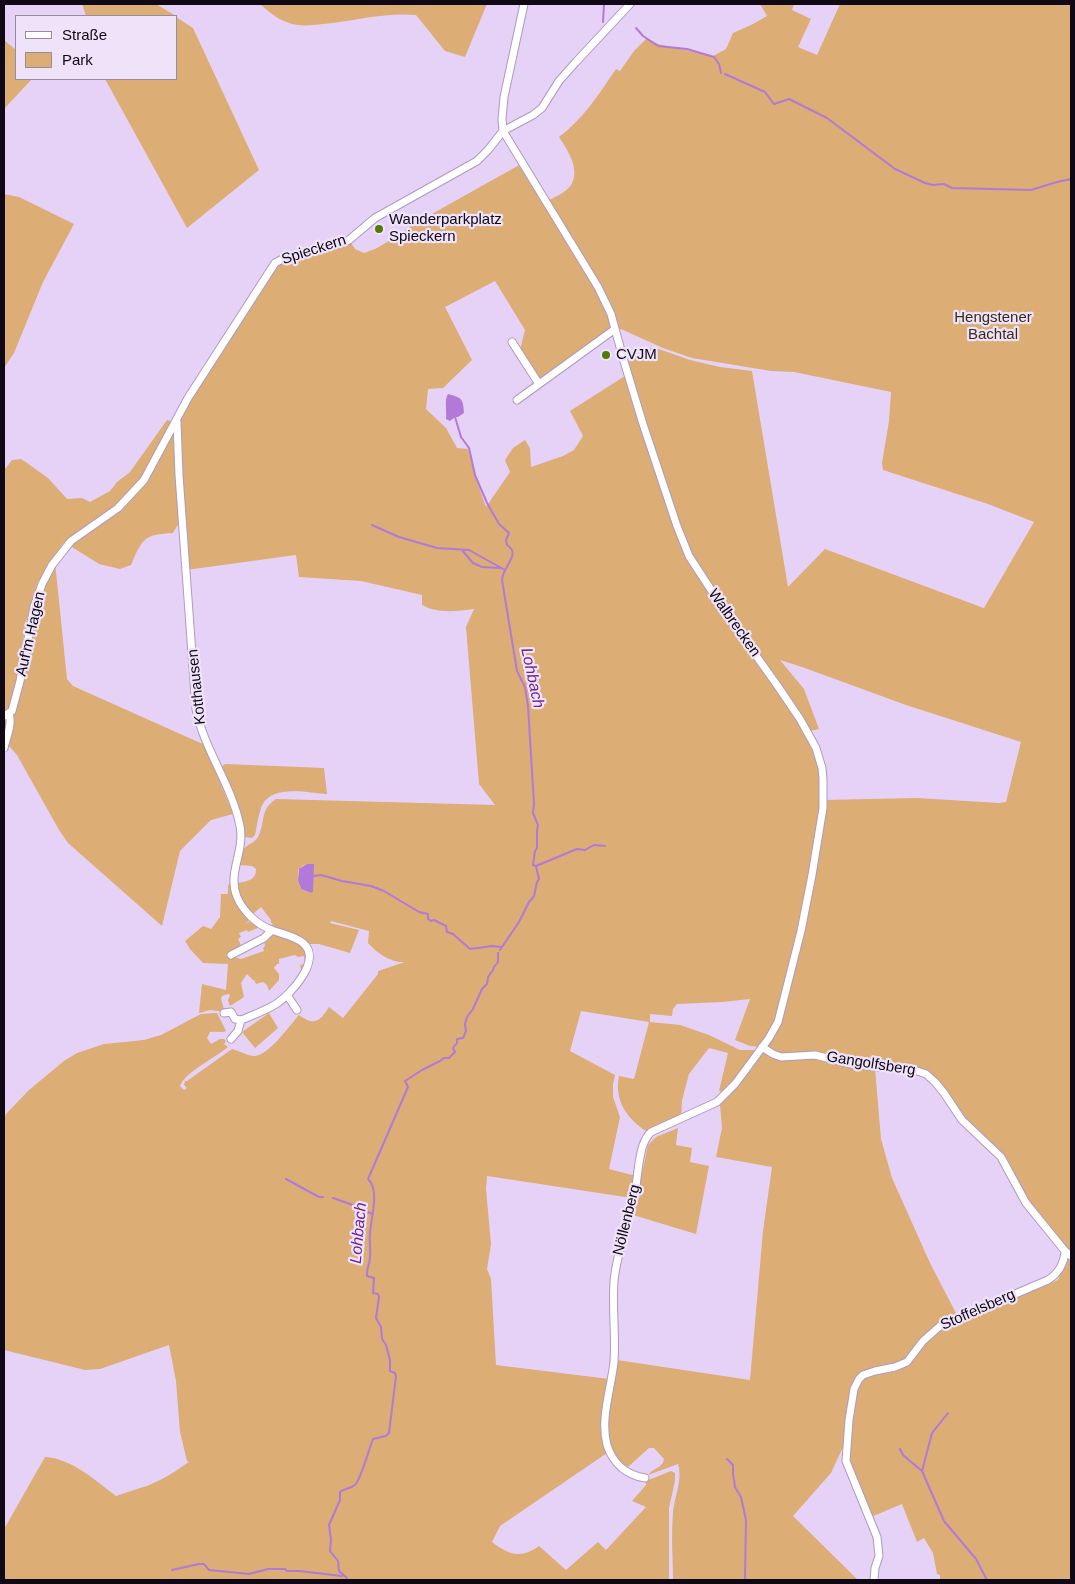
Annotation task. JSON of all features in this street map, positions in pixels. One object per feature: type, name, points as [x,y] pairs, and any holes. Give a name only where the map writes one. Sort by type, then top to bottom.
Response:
[{"type":"street","points":[[503,131],[502,114],[504,98],[524,4]]},
{"type":"street","name":"Spieckern","points":[[177,419],[188,398],[275,263],[286,257],[349,240],[375,218],[477,161],[503,131],[542,108],[570,68],[630,4]]},
{"type":"street","name":"Walbrecken","points":[[503,131],[598,287],[610,311],[650,444],[689,556],[732,622],[778,685],[816,748],[822,768],[824,798],[817,852],[801,931],[782,1007]]},
{"type":"street","points":[[517,400],[615,329]]},
{"type":"street","points":[[512,342],[539,384]]},
{"type":"street","name":"Auf'm Hagen","points":[[4,748],[10,725],[10,717],[6,715],[12,711],[34,607],[48,573],[70,541],[108,516],[135,491],[149,472],[177,419]]},
{"type":"street","name":"Kotthausen","points":[[177,419],[176,432],[198,720],[232,801],[240,826],[240,850],[234,877],[236,893],[238,899],[249,913],[262,926],[300,941],[310,952],[307,968],[300,980],[287,995],[274,1006],[241,1020]]},
{"type":"street","points":[[231,955],[264,938],[272,930]]},
{"type":"street","points":[[287,995],[297,1010]]},
{"type":"street","name":"Nöllenberg","points":[[645,1478],[633,1476],[614,1460],[608,1448],[605,1432],[615,1352],[613,1305],[615,1272],[634,1199],[643,1147],[651,1132],[717,1102],[735,1084],[773,1030],[782,1007]]},
{"type":"street","points":[[224,1013],[231,1012],[235,1019],[241,1020],[238,1031],[231,1039]]},
{"type":"street","name":"Gangolfsberg","points":[[762,1047],[781,1057],[815,1055],[851,1064],[917,1070],[926,1074],[939,1086],[966,1125],[1001,1157],[1026,1203],[1071,1256]]},
{"type":"street","name":"Stoffelsberg","points":[[874,1580],[879,1556],[878,1543],[846,1457],[851,1408],[857,1382],[866,1374],[895,1368],[904,1364],[928,1336],[940,1326],[1048,1280],[1058,1272],[1063,1262],[1065,1251]]},
{"type":"green space","points":[[82,4],[156,4],[174,15],[86,15]]},
{"type":"green space","points":[[260,4],[487,4],[465,57],[445,51],[416,15],[381,16],[335,23],[302,25],[281,20]]},
{"type":"green space","name":"Hengstener Bachtal","points":[[760,4],[794,4],[792,10],[811,19],[798,47],[817,55],[840,4],[1071,4],[1071,1580],[940,1580],[933,1553],[924,1538],[917,1542],[902,1504],[871,1517],[851,1474],[847,1461],[848,1432],[855,1393],[861,1379],[872,1373],[896,1369],[907,1363],[929,1337],[945,1326],[1058,1280],[1067,1258],[1017,1191],[1004,1167],[991,1149],[969,1130],[953,1112],[935,1085],[917,1071],[875,1068],[881,1139],[892,1178],[930,1263],[957,1315],[939,1324],[924,1335],[913,1351],[904,1359],[897,1363],[869,1369],[857,1377],[852,1386],[844,1445],[831,1473],[793,1516],[858,1580],[673,1580],[672,1522],[679,1482],[678,1464],[648,1475],[662,1464],[664,1459],[654,1448],[649,1448],[628,1467],[621,1462],[611,1451],[609,1442],[609,1406],[617,1360],[750,1380],[763,1231],[772,1167],[716,1157],[722,1128],[720,1105],[742,1080],[760,1052],[767,1054],[768,1051],[762,1047],[750,1046],[735,1040],[750,999],[677,1004],[673,1009],[672,1016],[650,1014],[650,1022],[680,1025],[709,1035],[740,1050],[756,1050],[728,1092],[719,1091],[728,1053],[709,1048],[689,1074],[682,1100],[681,1119],[654,1133],[648,1132],[633,1121],[621,1104],[618,1091],[619,1076],[634,1079],[649,1022],[581,1011],[570,1051],[615,1075],[613,1097],[620,1117],[609,1169],[636,1176],[632,1198],[487,1176],[486,1189],[491,1244],[487,1269],[491,1279],[496,1365],[609,1379],[603,1425],[604,1444],[607,1453],[500,1526],[492,1542],[504,1550],[515,1554],[526,1553],[539,1546],[566,1570],[598,1542],[606,1550],[646,1507],[632,1501],[646,1485],[646,1481],[671,1471],[675,1473],[675,1481],[669,1508],[669,1580],[4,1580],[4,1529],[45,1457],[55,1458],[74,1466],[92,1477],[116,1496],[153,1484],[189,1462],[187,1461],[180,1432],[176,1381],[169,1345],[100,1369],[85,1370],[4,1350],[4,1119],[6,1114],[29,1090],[64,1061],[77,1053],[104,1044],[144,1040],[161,1035],[201,1014],[217,1013],[226,1031],[210,1032],[207,1038],[211,1044],[224,1039],[226,1041],[224,1044],[228,1047],[188,1076],[180,1086],[184,1090],[187,1088],[184,1085],[185,1081],[232,1049],[255,1056],[267,1051],[299,1015],[316,1021],[323,1016],[329,1007],[343,1018],[378,974],[378,971],[405,962],[395,961],[376,951],[368,943],[369,931],[331,921],[330,923],[359,930],[350,953],[319,944],[307,944],[299,938],[270,927],[273,923],[271,923],[271,920],[261,907],[253,914],[241,896],[238,883],[253,878],[256,869],[252,866],[239,865],[242,852],[258,837],[267,807],[276,799],[495,805],[479,784],[466,627],[474,609],[435,610],[422,605],[422,595],[361,581],[299,577],[296,555],[186,570],[185,527],[178,446],[181,418],[198,387],[271,271],[282,261],[338,247],[350,241],[355,249],[364,253],[375,249],[414,224],[521,164],[544,203],[566,190],[574,179],[572,160],[559,137],[583,114],[616,69],[620,71],[634,51],[647,38],[658,44],[713,56],[726,49],[733,33],[767,16]],"holes":[[[495,281],[525,330],[520,350],[522,359],[539,384],[615,329],[621,329],[663,348],[692,358],[771,371],[794,372],[891,392],[889,421],[882,463],[883,470],[988,504],[1034,522],[984,608],[989,610],[825,549],[788,587],[752,371],[720,367],[690,360],[653,347],[627,362],[628,374],[570,411],[583,436],[574,450],[563,456],[531,467],[530,448],[525,440],[513,448],[505,460],[510,472],[486,507],[468,449],[457,448],[446,428],[426,409],[428,389],[443,388],[472,360],[445,307]],[[780,660],[906,705],[1021,742],[1006,802],[917,798],[823,800],[821,772],[805,732],[819,729],[804,689]],[[313,864],[313,892],[311,893],[301,889],[298,880],[298,870],[304,865]]]},
{"type":"green space","points":[[178,18],[193,28],[259,170],[187,228],[106,80],[178,80]]},
{"type":"green space","points":[[4,40],[15,49],[15,80],[31,80],[4,109]]},
{"type":"green space","points":[[4,194],[19,197],[74,224],[43,282],[14,353],[4,368]]},
{"type":"green space","points":[[167,420],[174,422],[179,523],[173,533],[155,535],[145,540],[141,544],[131,565],[120,569],[99,564],[64,542],[37,584],[26,622],[4,741],[4,468],[12,460],[21,459],[48,478],[67,499],[82,498],[90,502],[110,491],[117,482],[130,472]]},
{"type":"green space","points":[[55,562],[67,679],[73,686],[205,745],[233,814],[211,820],[180,851],[162,926],[68,843],[17,755],[10,747],[5,746],[34,607]]},
{"type":"green space","points":[[225,764],[324,768],[327,794],[290,791],[272,795],[261,808],[255,835],[252,838],[245,837],[241,815],[221,767]]},
{"type":"green space","points":[[232,878],[238,899],[243,909],[251,918],[245,924],[253,920],[260,927],[248,932],[247,930],[239,933],[241,937],[238,939],[242,947],[237,951],[227,953],[228,955],[241,959],[264,951],[264,941],[276,933],[298,942],[303,946],[308,958],[302,974],[300,965],[305,964],[304,956],[298,957],[295,955],[279,959],[279,964],[274,968],[279,974],[279,980],[269,991],[267,985],[263,982],[256,984],[247,974],[241,983],[244,997],[230,1006],[228,1000],[230,995],[222,996],[221,999],[226,1012],[210,1010],[199,1013],[202,984],[226,990],[228,964],[203,963],[185,941],[203,926],[211,929],[220,917],[221,894],[228,894],[228,886]]},
{"type":"green space","points":[[269,1013],[278,1028],[255,1048],[242,1032]]},
{"type":"green space","points":[[678,1128],[676,1145],[692,1148],[690,1162],[709,1166],[696,1234],[633,1215],[648,1145],[656,1137]]},
{"type":"shaded area","points":[[448,394],[461,399],[464,413],[450,421],[446,419]]},
{"type":"shaded area","points":[[307,864],[314,864],[313,892],[311,893],[301,889],[298,880],[299,869]]},
{"type":"waterway","points":[[603,22],[604,4]]},
{"type":"waterway","points":[[636,28],[643,36],[658,46],[687,49],[714,57],[719,64],[721,73]]},
{"type":"waterway","points":[[725,74],[765,92],[774,104],[789,99],[827,118],[895,169],[925,183],[933,185],[944,184],[952,188],[1031,190],[1071,179]]},
{"type":"waterway","name":"Lohbach","points":[[455,417],[461,437],[469,448],[475,475],[487,503],[499,524],[509,533],[506,540],[507,545],[513,552],[502,580],[517,671],[525,687],[528,706],[533,813],[538,825],[537,848],[533,865],[536,866],[539,879],[534,896],[500,950]]},
{"type":"waterway","points":[[372,525],[399,537],[437,548],[469,550],[505,570]]},
{"type":"waterway","points":[[462,550],[473,563],[482,567],[500,568]]},
{"type":"waterway","points":[[536,866],[577,849],[585,850],[594,845],[605,846]]},
{"type":"waterway","points":[[313,876],[321,875],[371,886],[384,891],[419,912],[428,914],[428,919],[431,921],[434,920],[446,926],[447,932],[453,934],[470,949],[492,946],[501,947]]},
{"type":"waterway","name":"Lohbach","points":[[347,1580],[339,1571],[338,1561],[330,1551],[329,1525],[340,1500],[340,1492],[355,1485],[357,1482],[373,1439],[386,1436],[389,1433],[396,1376],[395,1373],[390,1371],[390,1360],[386,1345],[382,1339],[381,1327],[376,1318],[379,1297],[378,1294],[373,1293],[374,1278],[367,1276],[374,1204],[374,1190],[368,1179],[408,1087],[405,1081],[444,1058],[449,1058],[455,1052],[453,1048],[457,1043],[457,1039],[463,1038],[466,1031],[467,1017],[498,962],[498,953]]},
{"type":"waterway","points":[[286,1179],[319,1197],[323,1197]]},
{"type":"waterway","points":[[333,1198],[372,1214]]},
{"type":"waterway","points":[[948,1413],[932,1433],[922,1471],[944,1521],[976,1559],[987,1580]]},
{"type":"waterway","points":[[900,1449],[903,1455],[922,1471]]},
{"type":"waterway","points":[[727,1459],[733,1465],[735,1487],[741,1497],[746,1520],[745,1580]]},
{"type":"waterway","points":[[172,1570],[204,1564],[209,1570],[249,1574],[268,1569],[285,1569],[287,1571],[342,1576]]},
{"type":"place","name":"Wanderparkplatz Spieckern","points":[[379,229]]},
{"type":"place","name":"CVJM","points":[[606,355]]}]
